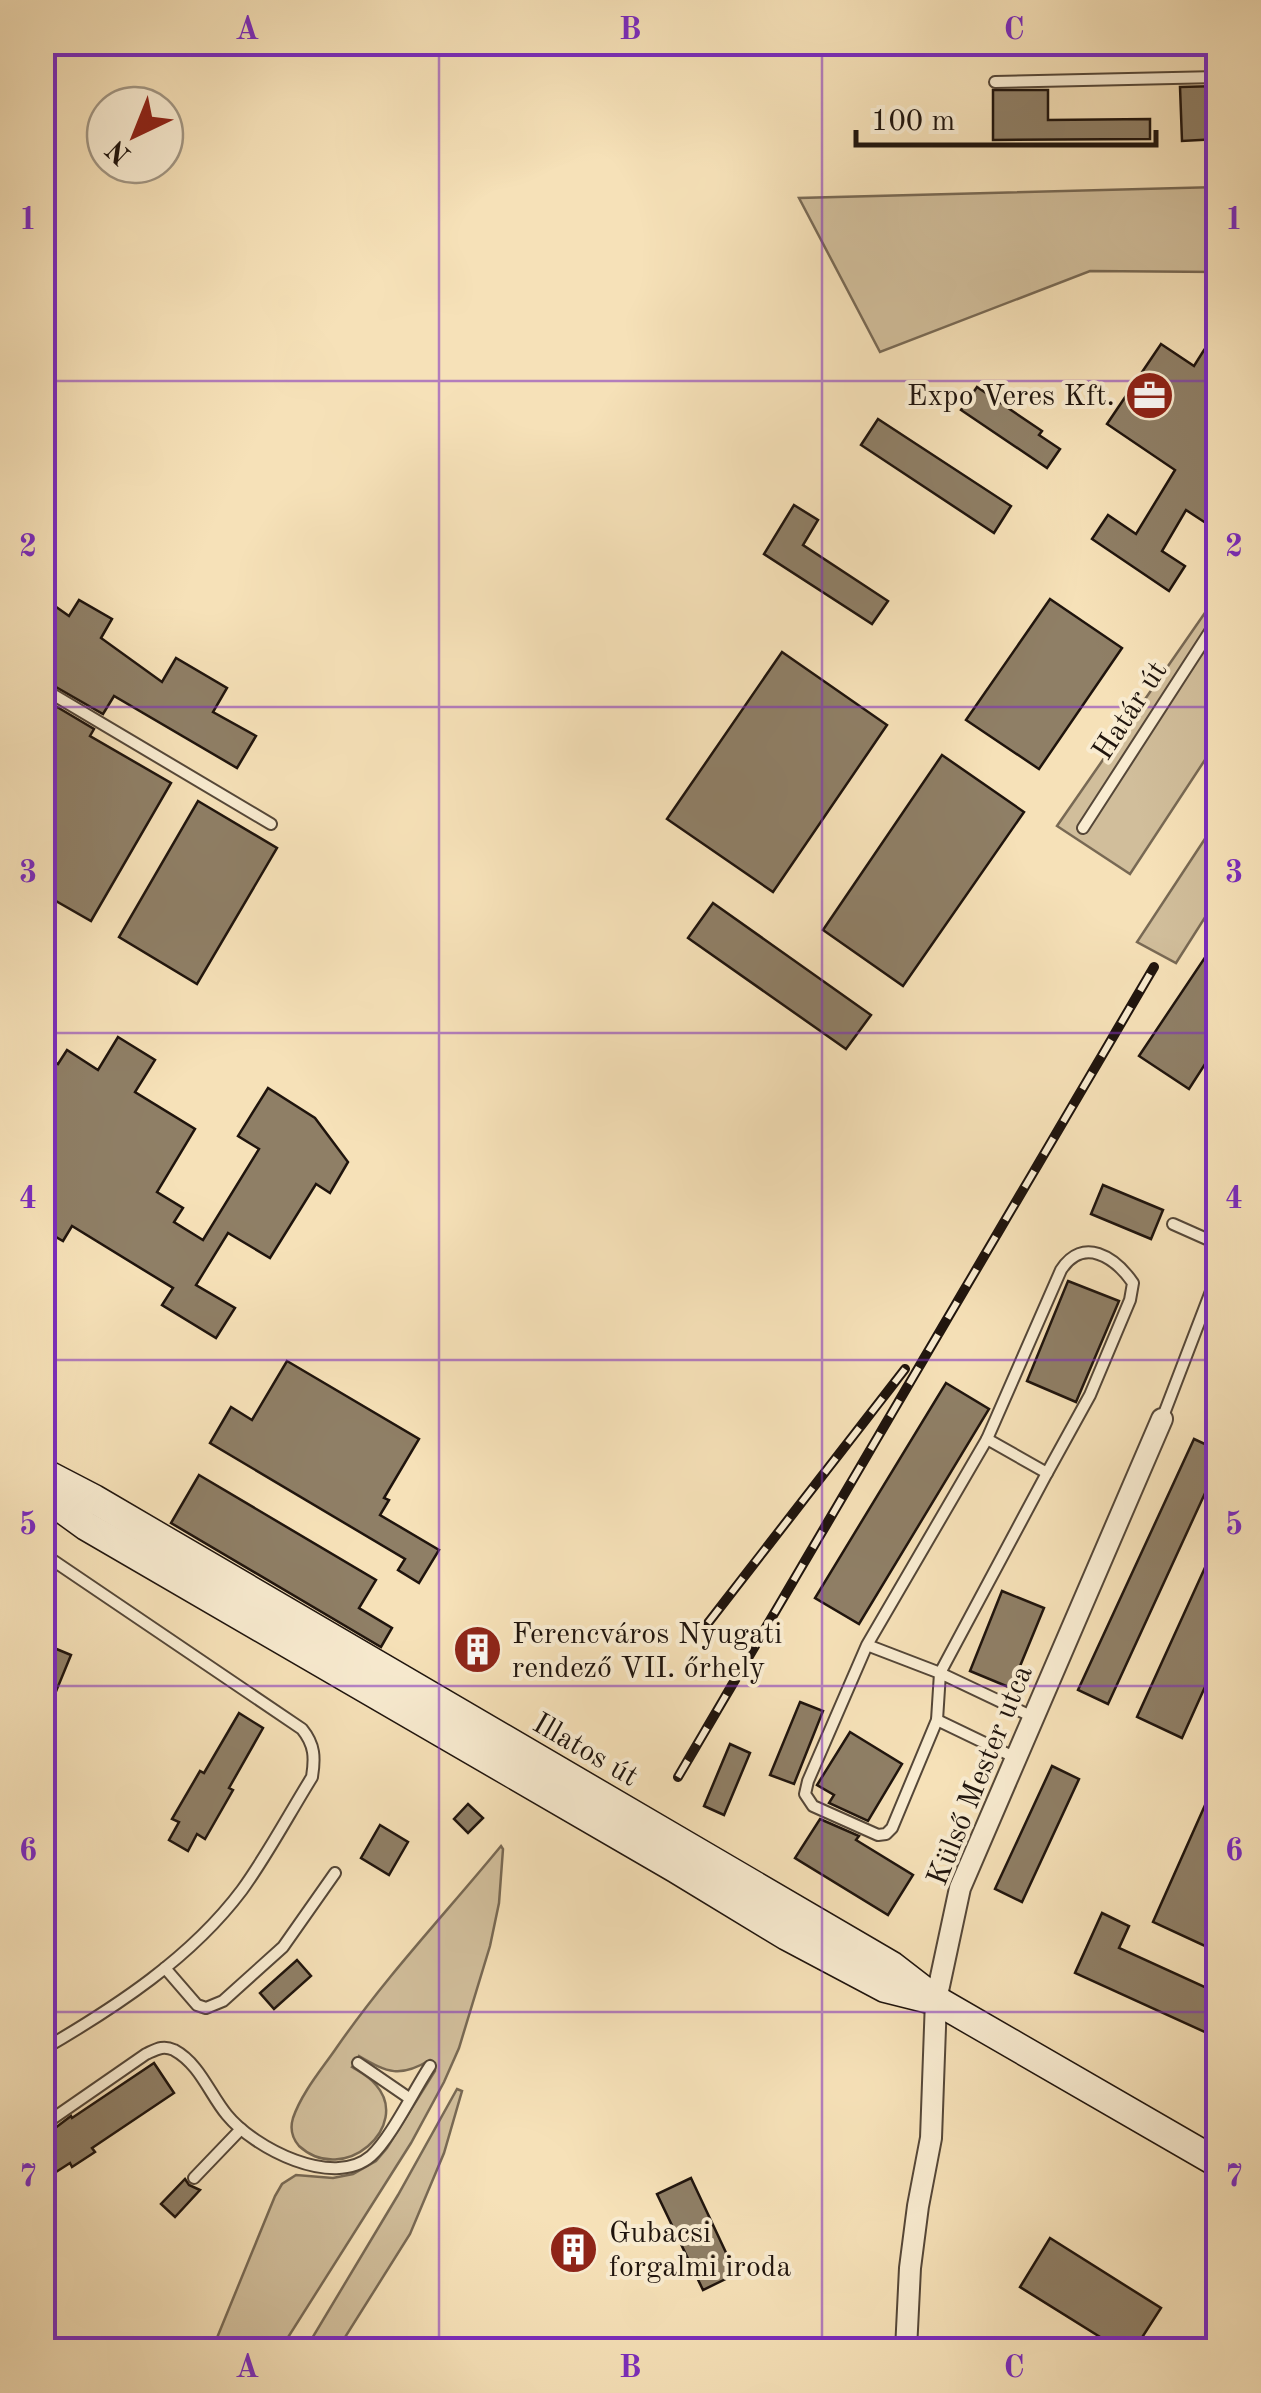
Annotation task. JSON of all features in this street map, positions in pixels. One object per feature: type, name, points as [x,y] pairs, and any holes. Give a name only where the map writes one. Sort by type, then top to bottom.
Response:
[{"type":"street","name":"Külső Mester utca","points":[[906,2350],[912,2252],[931,2138],[936,2000],[960,1888],[1162,1420]]},
{"type":"street","name":"Illatos út","points":[[42,1472],[875,1956],[936,2000],[1218,2163]]},
{"type":"street","name":"Illatos út","points":[[42,1494],[86,1526],[787,1936],[884,1988],[936,2000]]},
{"type":"lane","points":[[994,82],[1218,77]]},
{"type":"lane","name":"Határ út","points":[[1083,828],[1218,619]]},
{"type":"lane","points":[[42,688],[271,824]]},
{"type":"lane","points":[[1173,1224],[1218,1244]]},
{"type":"lane","points":[[1081,1252],[1099,1254],[1122,1267],[1132,1284],[1130,1300],[1090,1395],[1047,1473],[940,1673],[937,1720],[892,1828],[878,1835],[813,1806],[806,1794],[808,1781],[867,1645],[988,1440],[1061,1270],[1081,1252]]},
{"type":"lane","points":[[1162,1420],[1218,1273]]},
{"type":"lane","points":[[988,1440],[1047,1473]]},
{"type":"lane","points":[[42,1552],[302,1729],[311,1740],[316,1758],[312,1778],[242,1889],[208,1930],[165,1968],[97,2018],[42,2050]]},
{"type":"lane","points":[[867,1645],[940,1673],[1034,1717]]},
{"type":"lane","points":[[937,1720],[1016,1758]]},
{"type":"lane","points":[[165,1968],[197,2005],[206,2008],[222,2001],[284,1947],[335,1873]]},
{"type":"lane","points":[[42,2126],[146,2054],[160,2047],[171,2048],[185,2058],[241,2130],[270,2149],[309,2165],[345,2167],[359,2164],[382,2143],[430,2066]]},
{"type":"lane","points":[[358,2063],[409,2098]]},
{"type":"lane","points":[[194,2178],[241,2130]]},
{"type":"shaded area","points":[[1218,187],[1218,272],[1090,271],[880,352],[799,198]]},
{"type":"shaded area","points":[[1218,594],[1218,740],[1130,874],[1057,826]]},
{"type":"shaded area","points":[[1218,819],[1218,897],[1176,963],[1137,942]]},
{"type":"shaded area","points":[[501,1846],[499,1903],[490,1946],[459,2048],[411,2143],[280,2350],[212,2350],[282,2184],[296,2175],[333,2178],[353,2174],[376,2161],[435,2071],[435,2063],[430,2060],[394,2071],[359,2056],[352,2067],[374,2082],[385,2101],[385,2118],[379,2133],[353,2156],[335,2160],[317,2157],[295,2140],[293,2118],[319,2072],[376,1995]]},
{"type":"shaded area","points":[[457,2089],[462,2091],[444,2153],[410,2234],[337,2350],[305,2350],[398,2195]]},
{"type":"building","points":[[1218,86],[1218,139],[1182,141],[1180,87]]},
{"type":"building","points":[[993,90],[1048,90],[1048,120],[1150,119],[1150,139],[993,140]]},
{"type":"building","points":[[1161,344],[1194,366],[1204,350],[1218,360],[1218,531],[1186,510],[1162,551],[1185,566],[1169,591],[1092,539],[1108,515],[1136,534],[1175,470],[1107,424]]},
{"type":"building","points":[[977,387],[1042,431],[1039,435],[1060,449],[1047,468],[961,410]]},
{"type":"building","points":[[878,419],[1011,506],[994,533],[861,445]]},
{"type":"building","points":[[794,505],[818,520],[803,545],[888,601],[872,624],[764,554]]},
{"type":"building","points":[[42,597],[69,616],[79,600],[112,619],[101,638],[162,682],[176,658],[227,688],[213,712],[256,736],[237,768],[114,696],[103,714],[42,679]]},
{"type":"building","points":[[1050,599],[1122,648],[1039,769],[966,720]]},
{"type":"building","points":[[782,652],[887,725],[773,892],[667,819]]},
{"type":"building","points":[[42,698],[94,729],[90,736],[171,783],[91,921],[42,893]]},
{"type":"building","points":[[942,755],[1024,812],[903,986],[823,930]]},
{"type":"building","points":[[198,801],[277,848],[197,984],[119,937]]},
{"type":"building","points":[[713,903],[871,1015],[846,1049],[688,938]]},
{"type":"building","points":[[1218,938],[1218,1044],[1189,1089],[1139,1056]]},
{"type":"building","points":[[118,1037],[155,1060],[135,1092],[195,1129],[157,1192],[183,1208],[174,1222],[203,1240],[259,1149],[238,1136],[268,1088],[315,1118],[348,1162],[330,1193],[316,1184],[270,1258],[228,1233],[196,1285],[235,1308],[216,1338],[162,1305],[173,1288],[72,1226],[63,1241],[42,1229],[42,1055],[58,1064],[67,1050],[98,1070]]},
{"type":"building","points":[[1103,1185],[1163,1210],[1151,1239],[1091,1214]]},
{"type":"building","points":[[1068,1281],[1119,1301],[1076,1402],[1027,1381]]},
{"type":"building","points":[[287,1361],[419,1439],[384,1498],[389,1500],[380,1515],[439,1550],[419,1583],[398,1570],[405,1559],[210,1443],[231,1407],[252,1420]]},
{"type":"building","points":[[946,1383],[989,1409],[859,1624],[815,1598]]},
{"type":"building","points":[[1194,1439],[1218,1450],[1218,1465],[1108,1704],[1078,1690]]},
{"type":"building","points":[[199,1475],[376,1580],[359,1608],[392,1628],[381,1647],[171,1523]]},
{"type":"building","points":[[1218,1539],[1218,1658],[1182,1738],[1137,1717]]},
{"type":"building","points":[[1002,1591],[1044,1608],[1011,1688],[970,1671]]},
{"type":"building","points":[[42,1643],[71,1655],[43,1723],[42,1723]]},
{"type":"building","points":[[800,1702],[823,1711],[794,1784],[770,1775]]},
{"type":"building","points":[[239,1713],[263,1728],[205,1839],[197,1834],[188,1851],[169,1840],[179,1822],[172,1819]]},
{"type":"building","points":[[850,1732],[902,1764],[868,1821],[829,1803],[834,1795],[817,1785]]},
{"type":"building","points":[[730,1744],[750,1753],[724,1815],[704,1806]]},
{"type":"building","points":[[1052,1766],[1079,1779],[1022,1902],[995,1889]]},
{"type":"building","points":[[1218,1776],[1218,1952],[1153,1922]]},
{"type":"building","points":[[468,1804],[483,1818],[468,1833],[454,1819]]},
{"type":"building","points":[[820,1819],[859,1836],[856,1840],[913,1875],[888,1915],[795,1858]]},
{"type":"building","points":[[380,1825],[408,1842],[389,1875],[361,1858]]},
{"type":"building","points":[[1102,1913],[1129,1926],[1119,1948],[1218,1993],[1218,2038],[1075,1973]]},
{"type":"building","points":[[297,1960],[311,1976],[274,2009],[260,1993]]},
{"type":"building","points":[[154,2063],[174,2093],[92,2148],[95,2152],[42,2181],[42,2138]]},
{"type":"building","points":[[691,2178],[736,2274],[703,2290],[657,2194]]},
{"type":"building","points":[[185,2179],[200,2190],[175,2217],[161,2204]]},
{"type":"building","points":[[1050,2238],[1161,2308],[1134,2350],[1121,2350],[1020,2287]]},
{"type":"railway","points":[[678,1777],[1154,967]]},
{"type":"railway","points":[[708,1623],[905,1369]]},
{"type":"place","name":"Expo Veres Kft.","points":[[1150,395]]},
{"type":"place","name":"Ferencváros Nyugati rendező VII. őrhely","points":[[477,1650]]},
{"type":"place","name":"Gubacsi forgalmi iroda","points":[[574,2249]]}]
